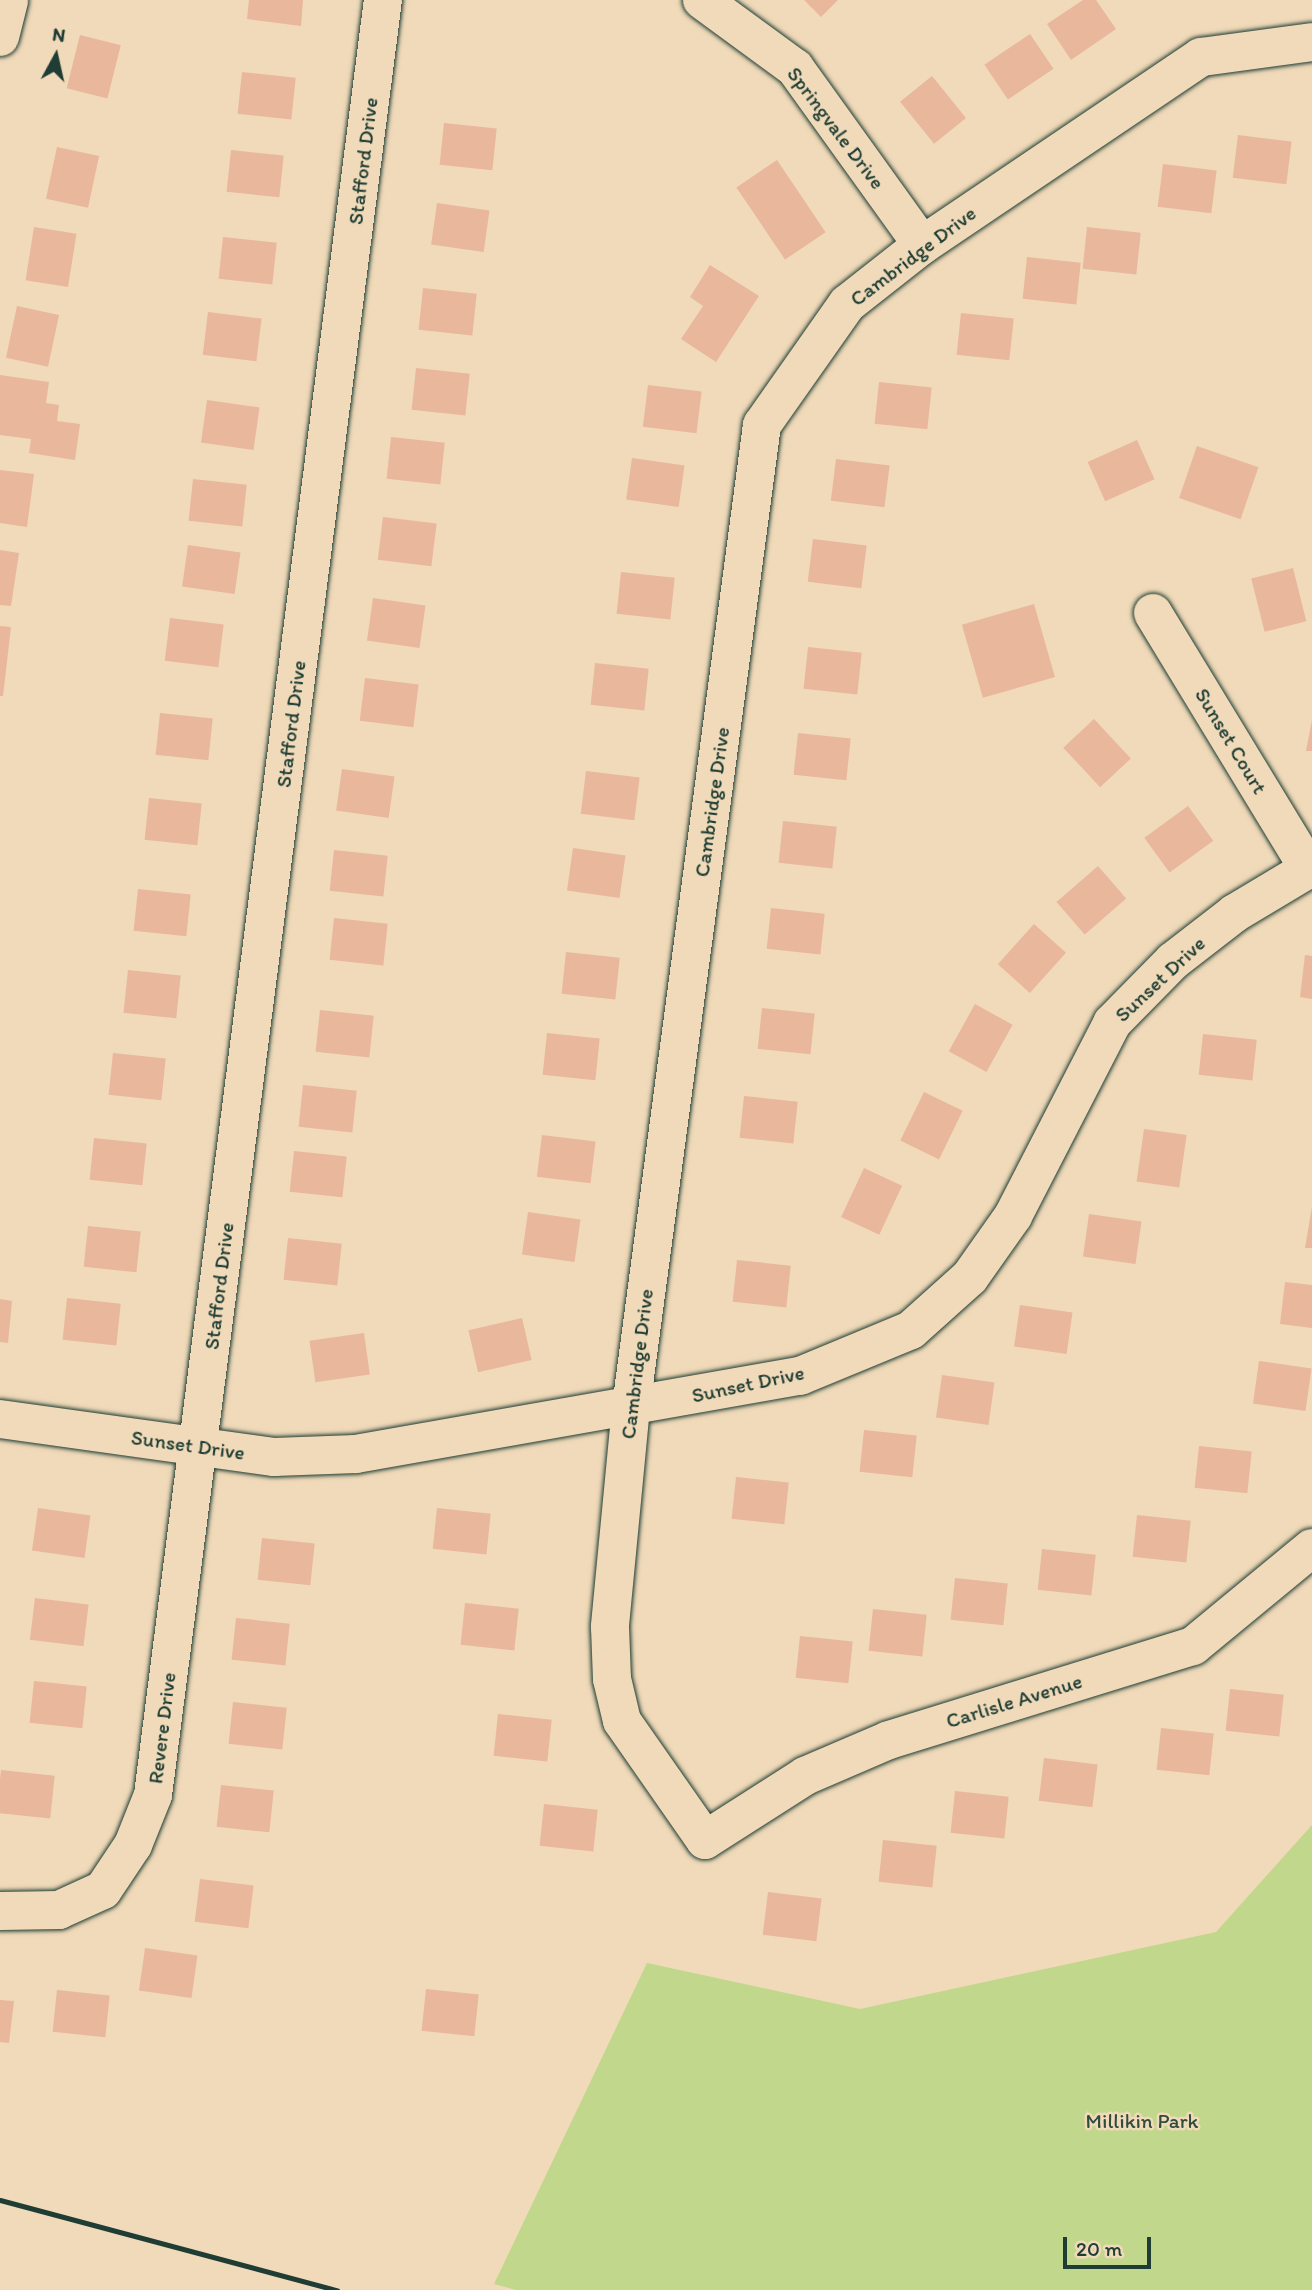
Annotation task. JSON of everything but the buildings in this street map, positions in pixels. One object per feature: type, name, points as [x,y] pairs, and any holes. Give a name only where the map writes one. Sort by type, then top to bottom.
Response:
[{"type":"street","points":[[0,37],[9,0]]},
{"type":"street","name":"Stafford Drive","points":[[198,1447],[383,0]]},
{"type":"street","name":"Springvale Drive","points":[[702,0],[795,68],[922,245]]},
{"type":"street","name":"Cambridge Drive","points":[[705,1840],[622,1721],[612,1679],[610,1627],[631,1407],[762,425],[847,304],[922,245],[1201,57],[1312,42]]},
{"type":"street","name":"Sunset Court","points":[[1153,614],[1310,867]]},
{"type":"street","name":"Sunset Drive","points":[[0,1419],[274,1457],[356,1454],[800,1376],[911,1330],[970,1277],[1013,1216],[1112,1023],[1173,961],[1310,867]]},
{"type":"street","name":"Revere Drive","points":[[0,1911],[59,1910],[103,1891],[134,1845],[153,1795],[198,1447]]},
{"type":"street","name":"Carlisle Avenue","points":[[705,1840],[805,1776],[889,1740],[1193,1646],[1312,1548]]},
{"type":"green space","name":"Millikin Park","points":[[1312,1825],[1312,2290],[516,2290],[494,2284],[647,1963],[860,2009],[1216,1932]]},
{"type":"railway","points":[[0,2200],[337,2290]]}]
